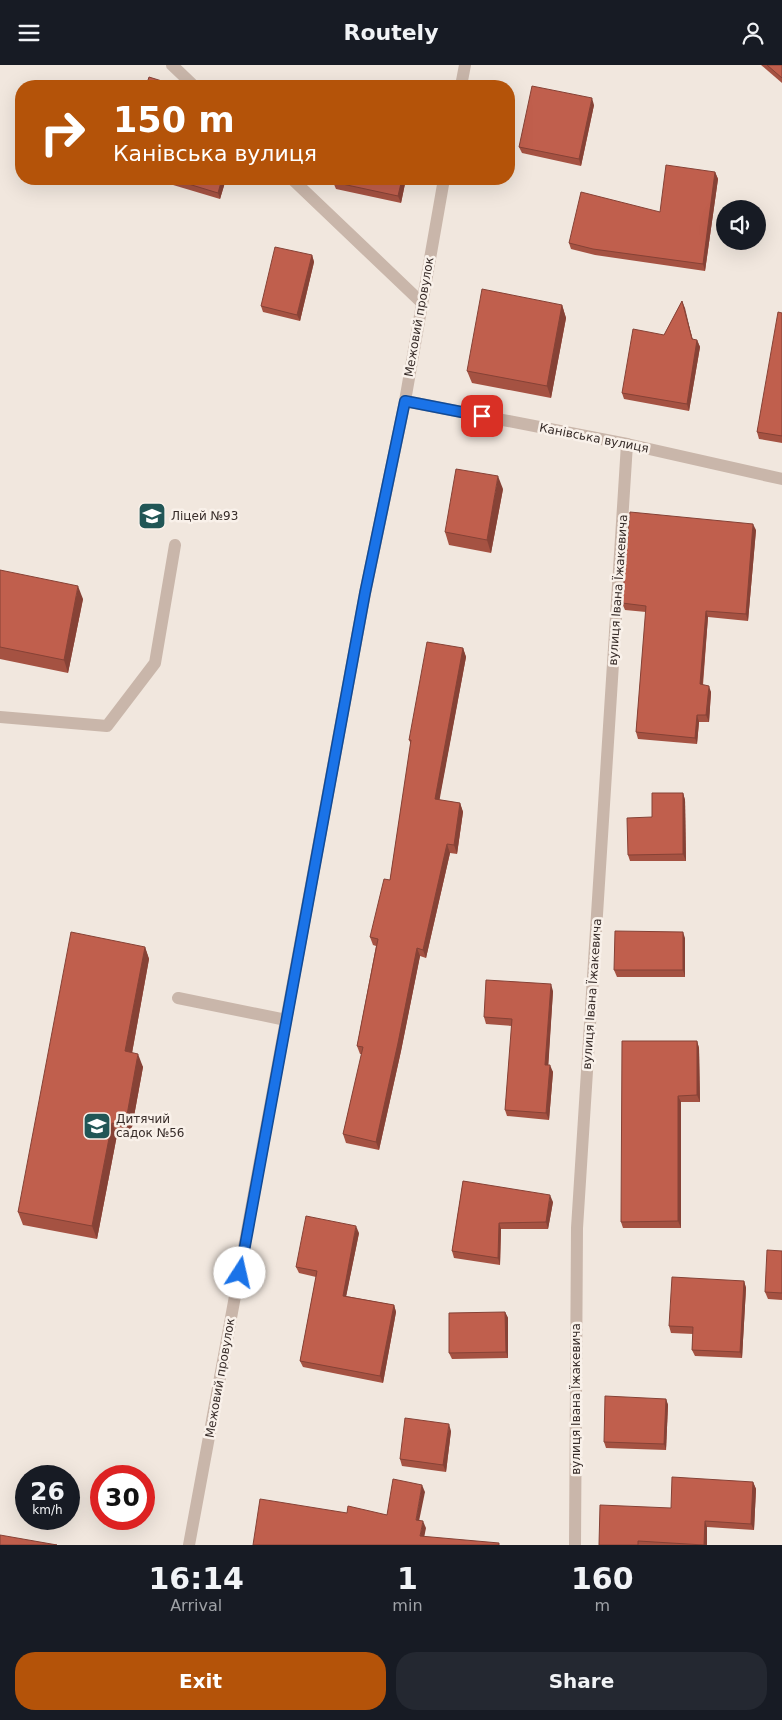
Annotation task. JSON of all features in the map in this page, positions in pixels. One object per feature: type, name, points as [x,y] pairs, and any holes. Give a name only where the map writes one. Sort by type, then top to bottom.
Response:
[{"type":"street","points":[[172,65],[188,80]]},
{"type":"street","points":[[462,80],[464,65]]},
{"type":"street","points":[[298,185],[421,302]]},
{"type":"street","name":"Межовий провулок","points":[[189,1545],[363,603],[405,401],[443,185]]},
{"type":"street","name":"Канівська вулиця","points":[[405,401],[627,444],[782,479]]},
{"type":"street","name":"вулиця Івана Їжакевича","points":[[575,1545],[577,1228],[627,444]]},
{"type":"street","points":[[0,717],[107,727],[155,663],[175,545]]},
{"type":"street","points":[[178,998],[286,1020]]},
{"type":"building","points":[[767,65],[782,65],[782,78]]},
{"type":"building","points":[[149,77],[159,80],[148,80]]},
{"type":"building","points":[[532,86],[592,98],[579,159],[519,147]]},
{"type":"building","points":[[666,165],[715,172],[703,264],[593,249],[569,243],[581,192],[660,212]]},
{"type":"building","points":[[192,185],[220,185],[218,193]]},
{"type":"building","points":[[347,185],[401,185],[398,196]]},
{"type":"building","points":[[275,247],[312,255],[297,315],[261,306]]},
{"type":"building","points":[[482,289],[562,305],[547,386],[467,371]]},
{"type":"building","points":[[682,301],[692,339],[697,340],[687,404],[622,393],[633,329],[664,335]]},
{"type":"building","points":[[778,312],[782,313],[782,436],[757,432]]},
{"type":"building","points":[[456,469],[498,476],[487,540],[445,532]]},
{"type":"building","points":[[630,512],[753,524],[746,614],[706,611],[700,684],[709,686],[706,715],[697,715],[695,738],[636,732],[646,606],[622,603]]},
{"type":"building","points":[[0,570],[78,586],[64,660],[0,647]]},
{"type":"building","points":[[427,642],[463,648],[435,799],[460,803],[454,845],[447,844],[423,950],[417,948],[376,1142],[343,1134],[363,1047],[357,1046],[378,939],[370,937],[384,879],[390,880],[411,740],[409,740]]},
{"type":"building","points":[[652,793],[683,793],[683,854],[628,855],[627,818],[652,817]]},
{"type":"building","points":[[615,931],[683,932],[683,970],[614,970]]},
{"type":"building","points":[[71,932],[145,947],[125,1051],[138,1054],[125,1126],[112,1123],[92,1226],[18,1212]]},
{"type":"building","points":[[486,980],[551,984],[545,1065],[550,1065],[546,1113],[505,1110],[512,1019],[484,1017]]},
{"type":"building","points":[[622,1041],[697,1041],[697,1095],[678,1096],[678,1221],[621,1222]]},
{"type":"building","points":[[463,1181],[550,1195],[546,1222],[499,1223],[498,1258],[452,1251]]},
{"type":"building","points":[[306,1216],[356,1226],[343,1296],[394,1305],[380,1376],[300,1361],[317,1271],[296,1267]]},
{"type":"building","points":[[767,1250],[782,1251],[782,1293],[765,1292]]},
{"type":"building","points":[[672,1277],[744,1281],[740,1352],[692,1350],[693,1327],[669,1326]]},
{"type":"building","points":[[505,1312],[506,1352],[449,1353],[449,1313]]},
{"type":"building","points":[[605,1396],[666,1399],[664,1444],[604,1442]]},
{"type":"building","points":[[405,1418],[449,1424],[443,1465],[400,1459]]},
{"type":"building","points":[[672,1477],[753,1482],[751,1524],[705,1521],[704,1545],[638,1541],[638,1545],[599,1545],[600,1505],[671,1508]]},
{"type":"building","points":[[393,1479],[422,1485],[416,1520],[423,1521],[420,1536],[499,1543],[499,1545],[253,1545],[260,1499],[347,1513],[348,1506],[387,1515]]},
{"type":"building","points":[[0,1535],[57,1545],[0,1545]]},
{"type":"place","name":"Ліцей №93","points":[[152,516]]},
{"type":"place","name":"Дитячий садок №56","points":[[97,1126]]},
{"type":"route","points":[[240,1273],[365,593],[405,401],[482,416]]}]
